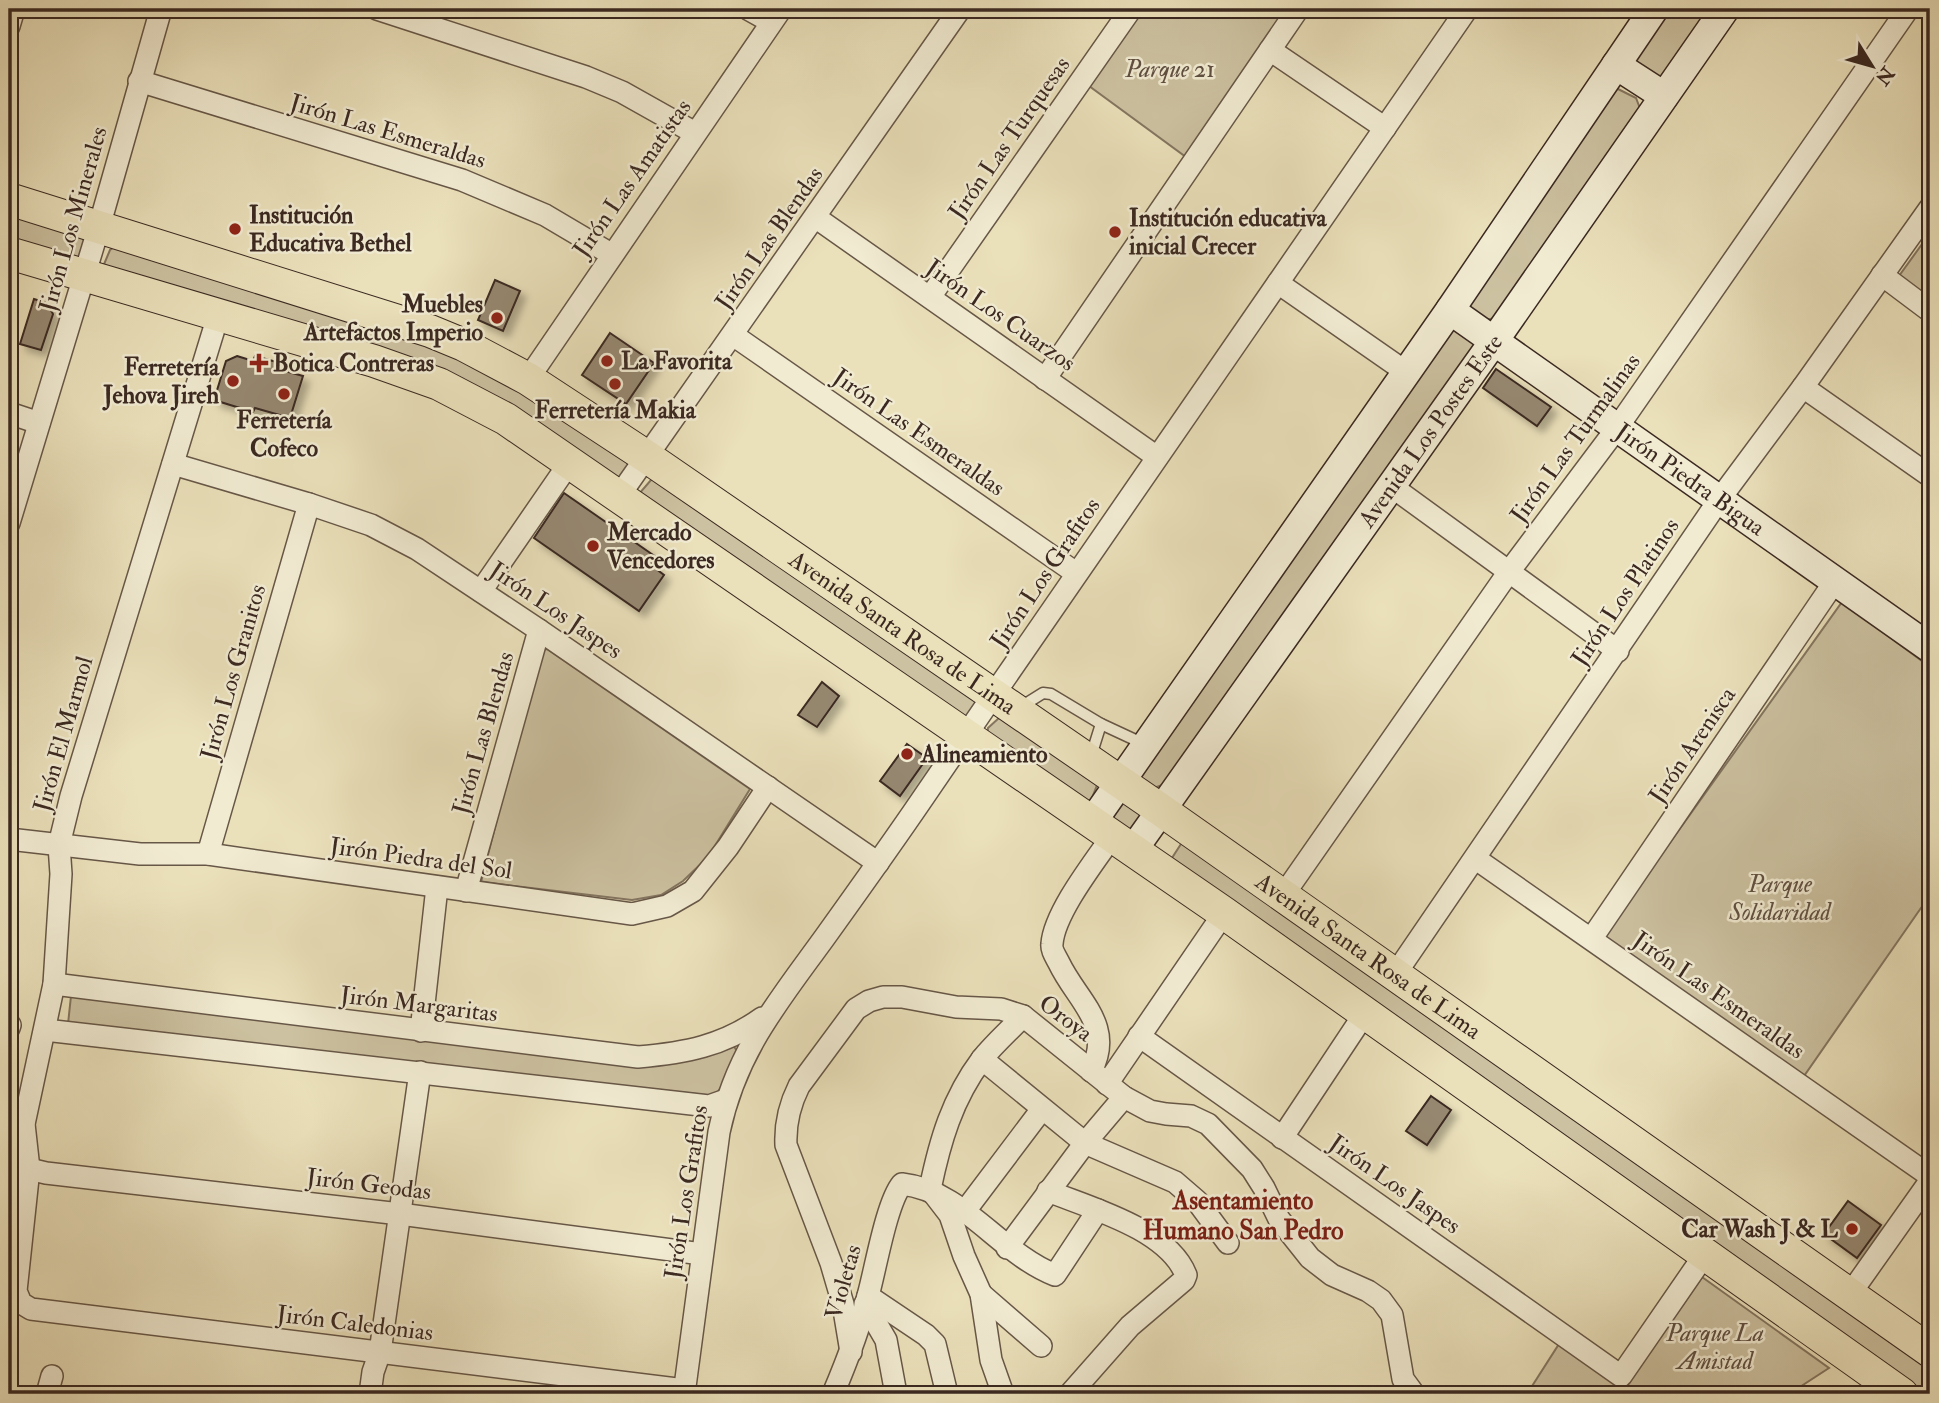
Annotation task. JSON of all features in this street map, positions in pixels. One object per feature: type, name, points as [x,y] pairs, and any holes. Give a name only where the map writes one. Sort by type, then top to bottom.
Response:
[{"type":"main road","points":[[1113,835],[1120,782],[1450,310],[1654,9]]},
{"type":"main road","name":"Avenida Los Postes Este","points":[[1113,835],[1161,810],[1726,9]]},
{"type":"main road","points":[[1616,65],[1664,96]]},
{"type":"main road","name":"Avenida Santa Rosa de Lima","points":[[9,199],[430,331],[464,345],[528,379],[647,457],[1161,810],[1930,1351]]},
{"type":"main road","name":"Avenida Santa Rosa de Lima","points":[[9,253],[374,361],[439,384],[506,419],[1113,835],[1902,1394]]},
{"type":"main road","name":"Jirón Piedra Bigua","points":[[1450,310],[1930,648]]},
{"type":"street","points":[[9,26],[14,9]]},
{"type":"street","name":"Jirón Los Minerales","points":[[9,523],[99,228],[161,9]]},
{"type":"street","points":[[377,9],[586,77],[622,92],[695,133]]},
{"type":"street","points":[[748,9],[776,15]]},
{"type":"street","name":"Jirón Las Blendas","points":[[619,496],[960,9]]},
{"type":"street","name":"Jirón Las Turquesas","points":[[930,297],[1131,9]]},
{"type":"street","points":[[1045,379],[1298,9]]},
{"type":"street","name":"Jirón Los Grafitos","points":[[684,1392],[726,1101],[737,1071],[769,1012],[878,863],[965,736],[1003,703],[1076,573],[1467,9]]},
{"type":"street","name":"Jirón Las Turmalinas","points":[[1282,897],[1508,573],[1617,428],[1908,9]]},
{"type":"street","name":"Jirón Las Amatistas","points":[[528,379],[776,15]]},
{"type":"street","points":[[1270,50],[1385,128]]},
{"type":"street","name":"Jirón Las Esmeraldas","points":[[139,81],[462,180],[545,215],[611,254]]},
{"type":"street","name":"Jirón Los Platinos","points":[[1394,976],[1719,500],[1930,208]]},
{"type":"street","name":"Jirón Los Cuarzos","points":[[815,217],[1157,457]]},
{"type":"street","points":[[1882,275],[1930,311]]},
{"type":"street","points":[[1278,283],[1406,372]]},
{"type":"street","name":"Jirón El Marmol","points":[[21,1303],[16,1291],[29,1168],[24,1124],[54,984],[61,874],[59,845],[71,796],[218,316]]},
{"type":"street","name":"Jirón Las Esmeraldas","points":[[733,335],[1076,573]]},
{"type":"street","points":[[1803,387],[1930,476]]},
{"type":"street","points":[[9,414],[39,423]]},
{"type":"street","points":[[481,591],[570,462]]},
{"type":"street","name":"Jirón Los Jaspes","points":[[173,464],[370,525],[417,549],[878,863]]},
{"type":"street","points":[[1391,486],[1618,651]]},
{"type":"street","name":"Jirón Los Granitos","points":[[208,854],[309,504]]},
{"type":"street","name":"Jirón Arenisca","points":[[1592,938],[1836,581]]},
{"type":"street","name":"Jirón Las Blendas","points":[[466,891],[539,630]]},
{"type":"street","name":"Jirón Piedra del Sol","points":[[9,839],[140,854],[208,854],[632,914],[667,906],[693,891],[728,847],[768,788]]},
{"type":"street","points":[[1099,1077],[1097,1027],[1051,946],[1056,927],[1075,892],[1113,835]]},
{"type":"street","name":"Jirón Las Esmeraldas","points":[[1476,859],[1592,938],[1930,1179]]},
{"type":"street","points":[[421,1031],[436,887]]},
{"type":"street","points":[[1099,1077],[1139,1036],[1224,913]]},
{"type":"street","name":"Jirón Margaritas","points":[[54,984],[638,1057],[689,1051],[713,1044],[740,1033],[769,1012]]},
{"type":"street","name":"Oroya","points":[[847,1394],[843,1304],[831,1262],[786,1145],[785,1131],[795,1093],[856,1009],[883,997],[902,997],[956,1007],[1001,1009],[1023,1016],[1124,1097],[1150,1111],[1191,1116],[1208,1124],[1252,1169],[1279,1219],[1310,1258],[1332,1275],[1368,1291],[1381,1300],[1392,1315],[1403,1380],[1414,1394]]},
{"type":"street","points":[[1282,1138],[1365,1013]]},
{"type":"street","points":[[1003,1394],[992,1360],[981,1294],[950,1215],[930,1189],[942,1134],[954,1105],[982,1059],[1023,1016]]},
{"type":"street","points":[[45,1030],[709,1107],[726,1101]]},
{"type":"street","name":"Jirón Los Jaspes","points":[[1139,1036],[1621,1376],[1705,1254]]},
{"type":"street","points":[[982,1059],[1084,1143],[1175,1182],[1197,1201],[1228,1243]]},
{"type":"street","points":[[370,1394],[373,1371],[380,1352],[420,1072]]},
{"type":"street","points":[[1007,1248],[1084,1143],[1124,1097]]},
{"type":"street","points":[[965,1211],[1042,1109]]},
{"type":"street","points":[[9,1148],[24,1124]]},
{"type":"street","name":"Jirón Geodas","points":[[29,1168],[702,1254]]},
{"type":"street","points":[[1850,1294],[1930,1179]]},
{"type":"street","name":"Violetas","points":[[833,1394],[867,1300],[889,1216],[902,1184],[930,1189]]},
{"type":"street","points":[[930,1189],[965,1211],[1007,1248],[1055,1275],[1098,1210]]},
{"type":"street","points":[[1048,1191],[1098,1210],[1154,1238],[1176,1257],[1186,1275],[1130,1326],[1070,1394]]},
{"type":"street","points":[[981,1294],[1041,1346]]},
{"type":"street","points":[[867,1300],[886,1340],[897,1394]]},
{"type":"street","points":[[867,1300],[926,1335],[935,1344],[947,1394]]},
{"type":"street","name":"Jirón Caledonias","points":[[21,1303],[31,1309],[684,1392]]},
{"type":"lane","points":[[1003,703],[1043,693],[1051,694],[1101,724],[1146,745]]},
{"type":"lane","points":[[1089,761],[1101,724]]},
{"type":"green space","name":"Parque 21","points":[[1136,9],[1288,9],[1186,157],[1085,83]]},
{"type":"green space","points":[[1666,9],[1713,9],[1667,74],[1655,78],[1636,66],[1635,55]]},
{"type":"green space","points":[[1618,89],[1636,98],[1641,111],[1499,317],[1486,320],[1470,309],[1468,298],[1608,92]]},
{"type":"green space","points":[[9,211],[87,235],[79,265],[9,243]]},
{"type":"green space","points":[[1930,233],[1930,298],[1899,276]]},
{"type":"green space","points":[[118,244],[462,354],[631,458],[631,469],[620,482],[519,419],[102,269],[110,250]]},
{"type":"green space","points":[[1455,326],[1471,335],[1476,347],[1165,784],[1154,788],[1139,779]]},
{"type":"green space","points":[[661,479],[978,694],[974,710],[960,721],[638,495],[651,480]]},
{"type":"green space","name":"Parque Solidaridad","points":[[1842,602],[1930,667],[1930,895],[1804,1076],[1601,939]]},
{"type":"green space","points":[[547,649],[750,789],[708,857],[683,881],[661,895],[632,900],[481,882],[540,651]]},
{"type":"green space","points":[[1000,717],[1097,785],[1090,803],[987,740],[988,728]]},
{"type":"green space","points":[[1123,800],[1142,816],[1129,832],[1109,814]]},
{"type":"green space","points":[[1188,840],[1930,1362],[1930,1394],[1914,1394],[1170,861],[1181,844]]},
{"type":"green space","points":[[71,996],[633,1062],[732,1044],[737,1051],[725,1081],[715,1096],[68,1024]]},
{"type":"green space","points":[[20,1173],[23,1187],[9,1318],[9,1185]]},
{"type":"green space","name":"Parque La Amistad","points":[[1702,1277],[1829,1368],[1789,1394],[1527,1394],[1559,1344],[1626,1387]]},
{"type":"building","points":[[495,280],[520,291],[503,331],[478,320]]},
{"type":"building","points":[[34,299],[47,303],[53,314],[41,350],[20,344]]},
{"type":"building","points":[[610,333],[654,363],[626,404],[582,375]]},
{"type":"building","points":[[237,356],[253,361],[255,356],[280,363],[278,369],[303,376],[290,418],[255,408],[253,412],[214,400],[226,361]]},
{"type":"building","points":[[1496,369],[1551,407],[1537,426],[1483,388]]},
{"type":"building","name":"Mercado Vencedores","points":[[564,493],[656,557],[651,565],[664,575],[639,611],[534,538]]},
{"type":"building","points":[[822,682],[839,696],[817,727],[798,715]]},
{"type":"building","points":[[907,744],[927,758],[900,796],[880,781]]},
{"type":"building","points":[[1431,1096],[1451,1110],[1427,1145],[1406,1131]]},
{"type":"building","name":"Car Wash J & L","points":[[1848,1201],[1881,1225],[1857,1258],[1824,1234]]},
{"type":"place","name":"Institución Educativa Bethel","points":[[235,229]]},
{"type":"place","name":"Institución educativa inicial Crecer","points":[[1115,232]]},
{"type":"place","name":"Muebles Artefactos Imperio","points":[[497,318]]},
{"type":"place","name":"La Favorita","points":[[607,361]]},
{"type":"place","name":"Botica Contreras","points":[[259,363]]},
{"type":"place","name":"Ferretería Jehova Jireh","points":[[233,381]]},
{"type":"place","name":"Ferretería Makia","points":[[615,384]]},
{"type":"place","name":"Ferretería Cofeco","points":[[284,394]]},
{"type":"place","name":"Mercado Vencedores","points":[[593,546]]},
{"type":"place","name":"Alineamiento","points":[[907,754]]},
{"type":"place","name":"Car Wash J & L","points":[[1852,1229]]},
{"type":"district","name":"Asentamiento Humano San Pedro","points":[[1243,1215]]}]
